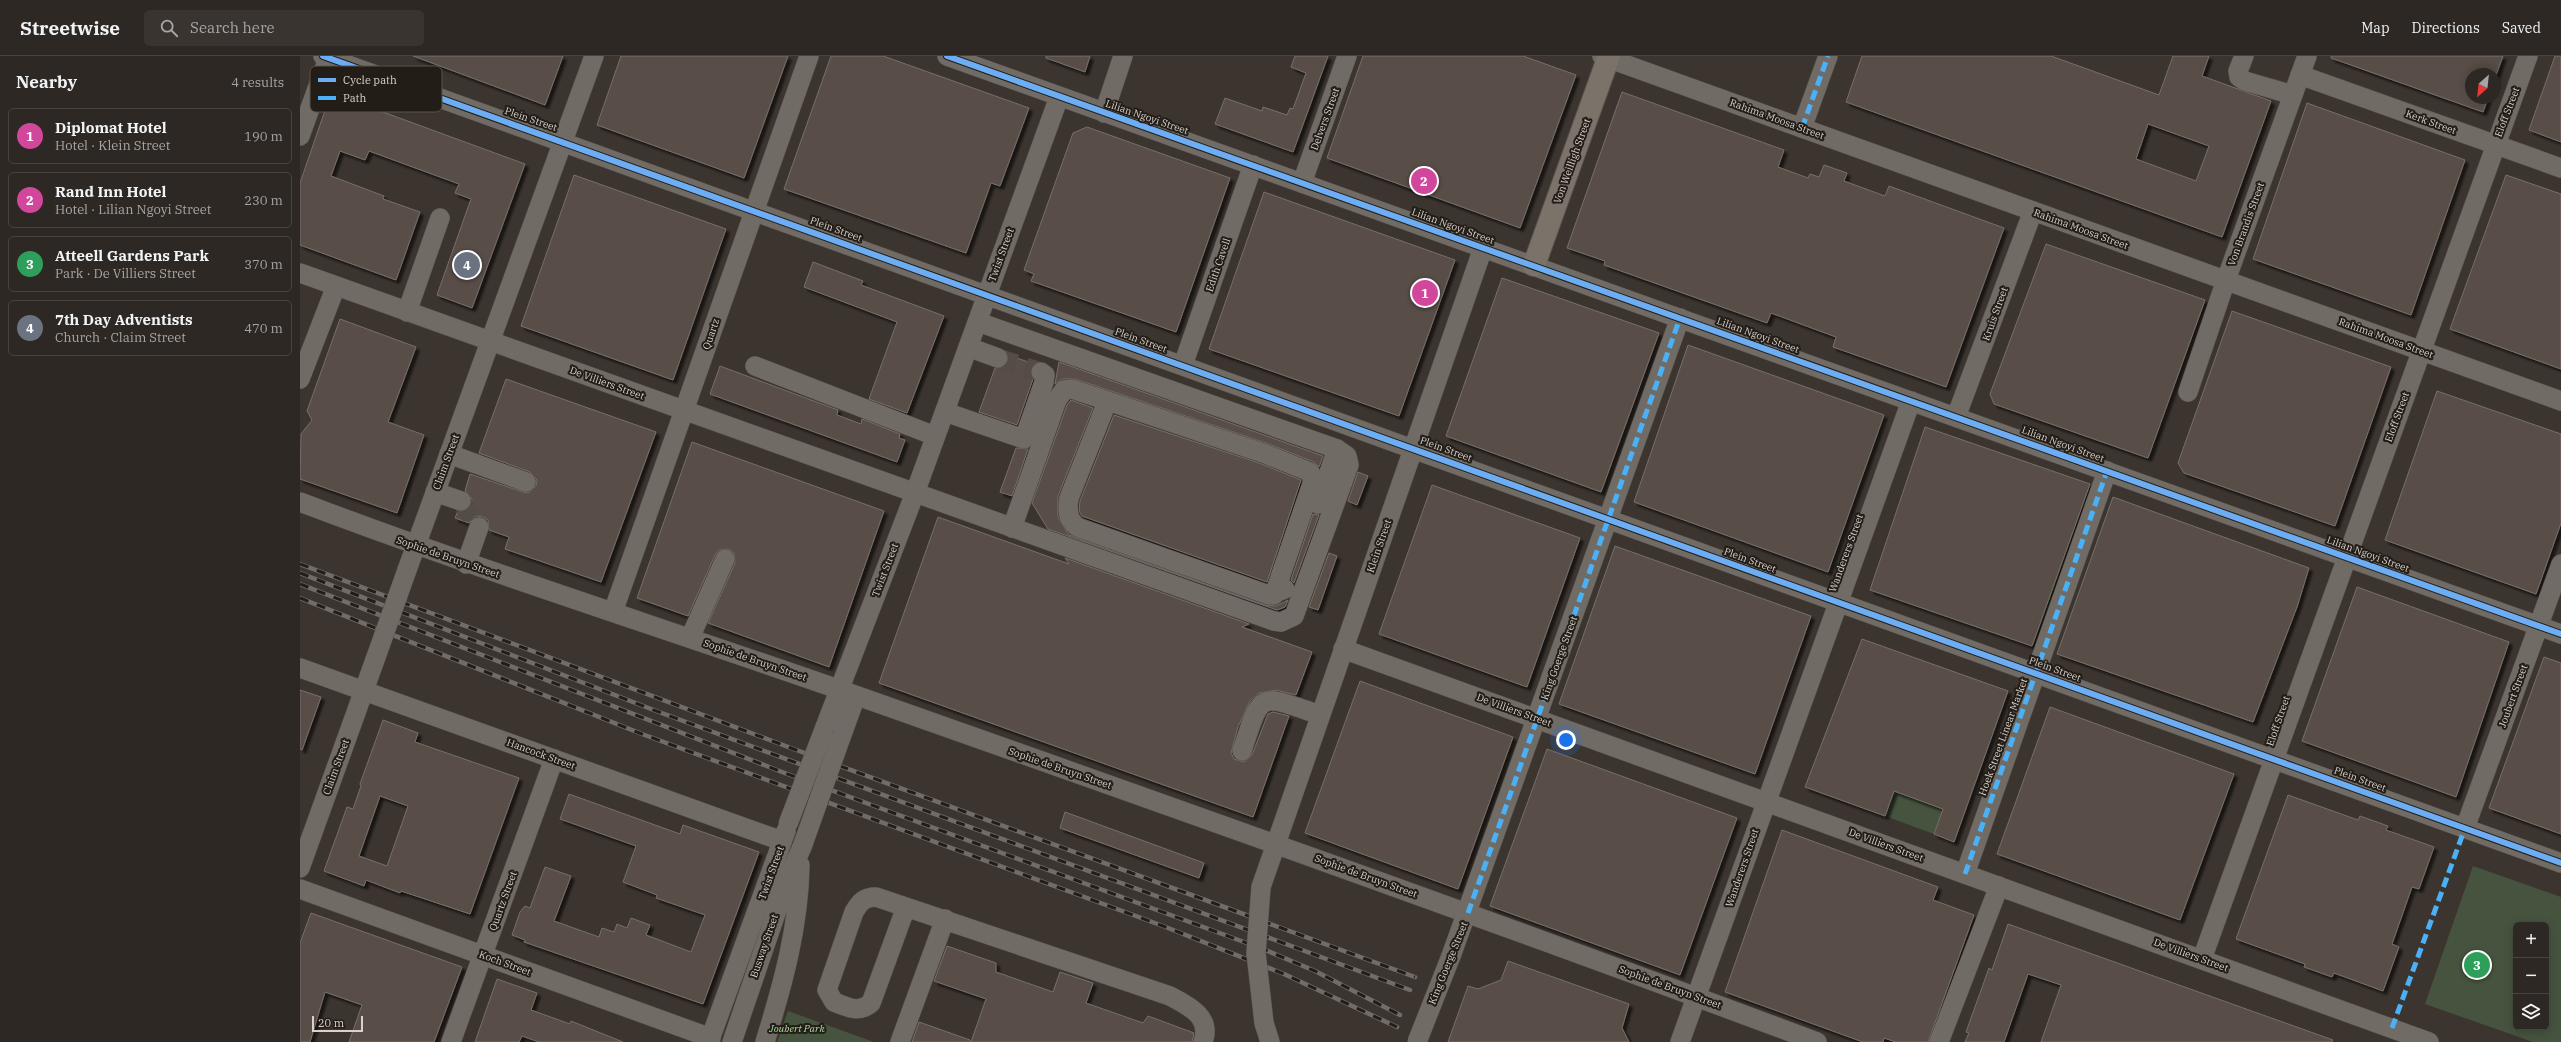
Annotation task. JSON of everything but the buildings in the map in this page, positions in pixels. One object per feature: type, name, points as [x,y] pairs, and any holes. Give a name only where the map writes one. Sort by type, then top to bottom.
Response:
[{"type":"main road","name":"Von Weilligh Street","points":[[1534,265],[1606,57]]},
{"type":"street","name":"Claim Street","points":[[300,868],[594,56]]},
{"type":"street","name":"Quartz","points":[[613,612],[809,56]]},
{"type":"street","name":"Lilian Ngoyi Street","points":[[947,56],[2561,634]]},
{"type":"street","points":[[1104,113],[1123,56]]},
{"type":"street","name":"Delvers Street","points":[[1302,183],[1347,56]]},
{"type":"street","points":[[1802,128],[1828,56]]},
{"type":"street","points":[[2244,56],[2238,71],[2239,77],[2245,81],[2293,95]]},
{"type":"street","name":"Von Brandis Street","points":[[2188,392],[2226,280],[2307,56]]},
{"type":"street","name":"Eloff Street","points":[[2202,959],[2275,759],[2494,144],[2528,56]]},
{"type":"street","name":"Plein Street","points":[[327,57],[352,66]]},
{"type":"street","name":"Rahima Moosa Street","points":[[1606,57],[2561,401]]},
{"type":"street","name":"Kerk Street","points":[[2300,74],[2561,168]]},
{"type":"street","name":"Twist Street","points":[[710,1040],[788,824],[825,727],[848,693],[935,436],[978,322],[986,295],[1059,97]]},
{"type":"street","name":"Plein Street","points":[[442,98],[2561,863]]},
{"type":"street","points":[[300,136],[310,107]]},
{"type":"street","name":"Edith Cavell","points":[[1183,365],[1253,165]]},
{"type":"street","name":"Kruis Street","points":[[1956,417],[2033,211]]},
{"type":"street","points":[[407,312],[440,218]]},
{"type":"street","name":"Klein Street","points":[[1270,1042],[1264,1023],[1256,953],[1261,887],[1483,248]]},
{"type":"street","name":"De Villiers Street","points":[[300,273],[1274,621],[1287,621],[1296,611],[1348,465],[1347,456],[1337,449]]},
{"type":"street","points":[[300,379],[336,286]]},
{"type":"street","name":"King Goerge Street","points":[[1417,1042],[1468,912],[1680,318]]},
{"type":"street","points":[[978,322],[1337,449],[1290,582],[1283,591],[1274,595],[1269,595],[1077,527],[1071,522],[1067,508],[1069,498],[1107,402]]},
{"type":"street","points":[[968,347],[998,358]]},
{"type":"street","points":[[754,366],[935,436]]},
{"type":"street","points":[[944,412],[1024,439],[1044,382],[1045,375],[1041,372]]},
{"type":"street","points":[[1012,528],[1060,395],[1064,390],[1072,389],[1107,402],[1263,453],[1310,472],[1313,481],[1274,595]]},
{"type":"street","name":"Wanderers Street","points":[[1681,1041],[1911,401]]},
{"type":"street","points":[[449,454],[526,482]]},
{"type":"street","name":"Hoek Street Linear Market","points":[[1965,874],[2107,471]]},
{"type":"street","points":[[435,492],[461,501]]},
{"type":"street","name":"Sophie de Bruyn Street","points":[[300,502],[466,564],[690,638],[1468,912],[1817,1042]]},
{"type":"street","points":[[466,564],[479,527]]},
{"type":"street","points":[[690,638],[725,559]]},
{"type":"street","name":"Joubert Street","points":[[2465,828],[2561,564]]},
{"type":"street","name":"De Villiers Street","points":[[1343,649],[2202,959],[2389,1035],[2429,1042]]},
{"type":"street","name":"Hancock Street","points":[[300,668],[782,841]]},
{"type":"street","name":"Busway Street","points":[[732,1042],[775,914],[801,849],[840,740],[848,693]]},
{"type":"street","points":[[1242,751],[1255,710],[1260,704],[1270,700],[1282,702],[1320,715]]},
{"type":"street","name":"Quartz Street","points":[[451,1042],[554,759]]},
{"type":"street","name":"Busway Street","points":[[766,1042],[786,971],[794,924],[801,849]]},
{"type":"street","points":[[1939,1042],[1999,886]]},
{"type":"street","name":"Koch Street","points":[[300,889],[483,955],[710,1040]]},
{"type":"street","points":[[906,907],[871,1003],[864,1009],[857,1010],[834,1002],[827,990],[854,912],[861,901],[868,897],[876,897],[906,907],[945,920],[1170,996],[1190,1007],[1202,1017],[1206,1027],[1203,1042]]},
{"type":"street","points":[[900,1042],[945,920]]},
{"type":"green space","points":[[1894,791],[1943,809],[1934,834],[1885,816]]},
{"type":"green space","points":[[2473,866],[2561,897],[2561,1042],[2533,1042],[2425,1004]]},
{"type":"green space","name":"Joubert Park","points":[[788,1011],[874,1042],[777,1042]]},
{"type":"tunnel","points":[[998,358],[1041,372]]},
{"type":"tunnel","points":[[461,501],[479,527]]},
{"type":"railway","points":[[300,564],[791,748],[1415,977]]},
{"type":"railway","points":[[300,573],[651,709],[1410,990]]},
{"type":"railway","points":[[300,584],[782,772],[1263,949],[1315,971],[1400,1015]]},
{"type":"railway","points":[[300,598],[642,734],[1163,926],[1284,974],[1397,1027]]},
{"type":"marked path","points":[[1802,128],[1828,56]]},
{"type":"marked path","points":[[1468,913],[1680,318]]},
{"type":"marked path","points":[[1965,874],[2107,471]]},
{"type":"marked path","points":[[2392,1028],[2465,828]]},
{"type":"cycle path","points":[[323,56],[351,66]]},
{"type":"cycle path","points":[[947,56],[2561,634]]},
{"type":"cycle path","points":[[442,99],[2561,863]]},
{"type":"place","name":"Rand Inn Hotel","points":[[1424,181]]},
{"type":"place","name":"7th Day Adventists","points":[[467,265]]},
{"type":"place","name":"Diplomat Hotel","points":[[1425,293]]},
{"type":"place","name":"Atteell Gardens Park","points":[[2477,965]]}]
